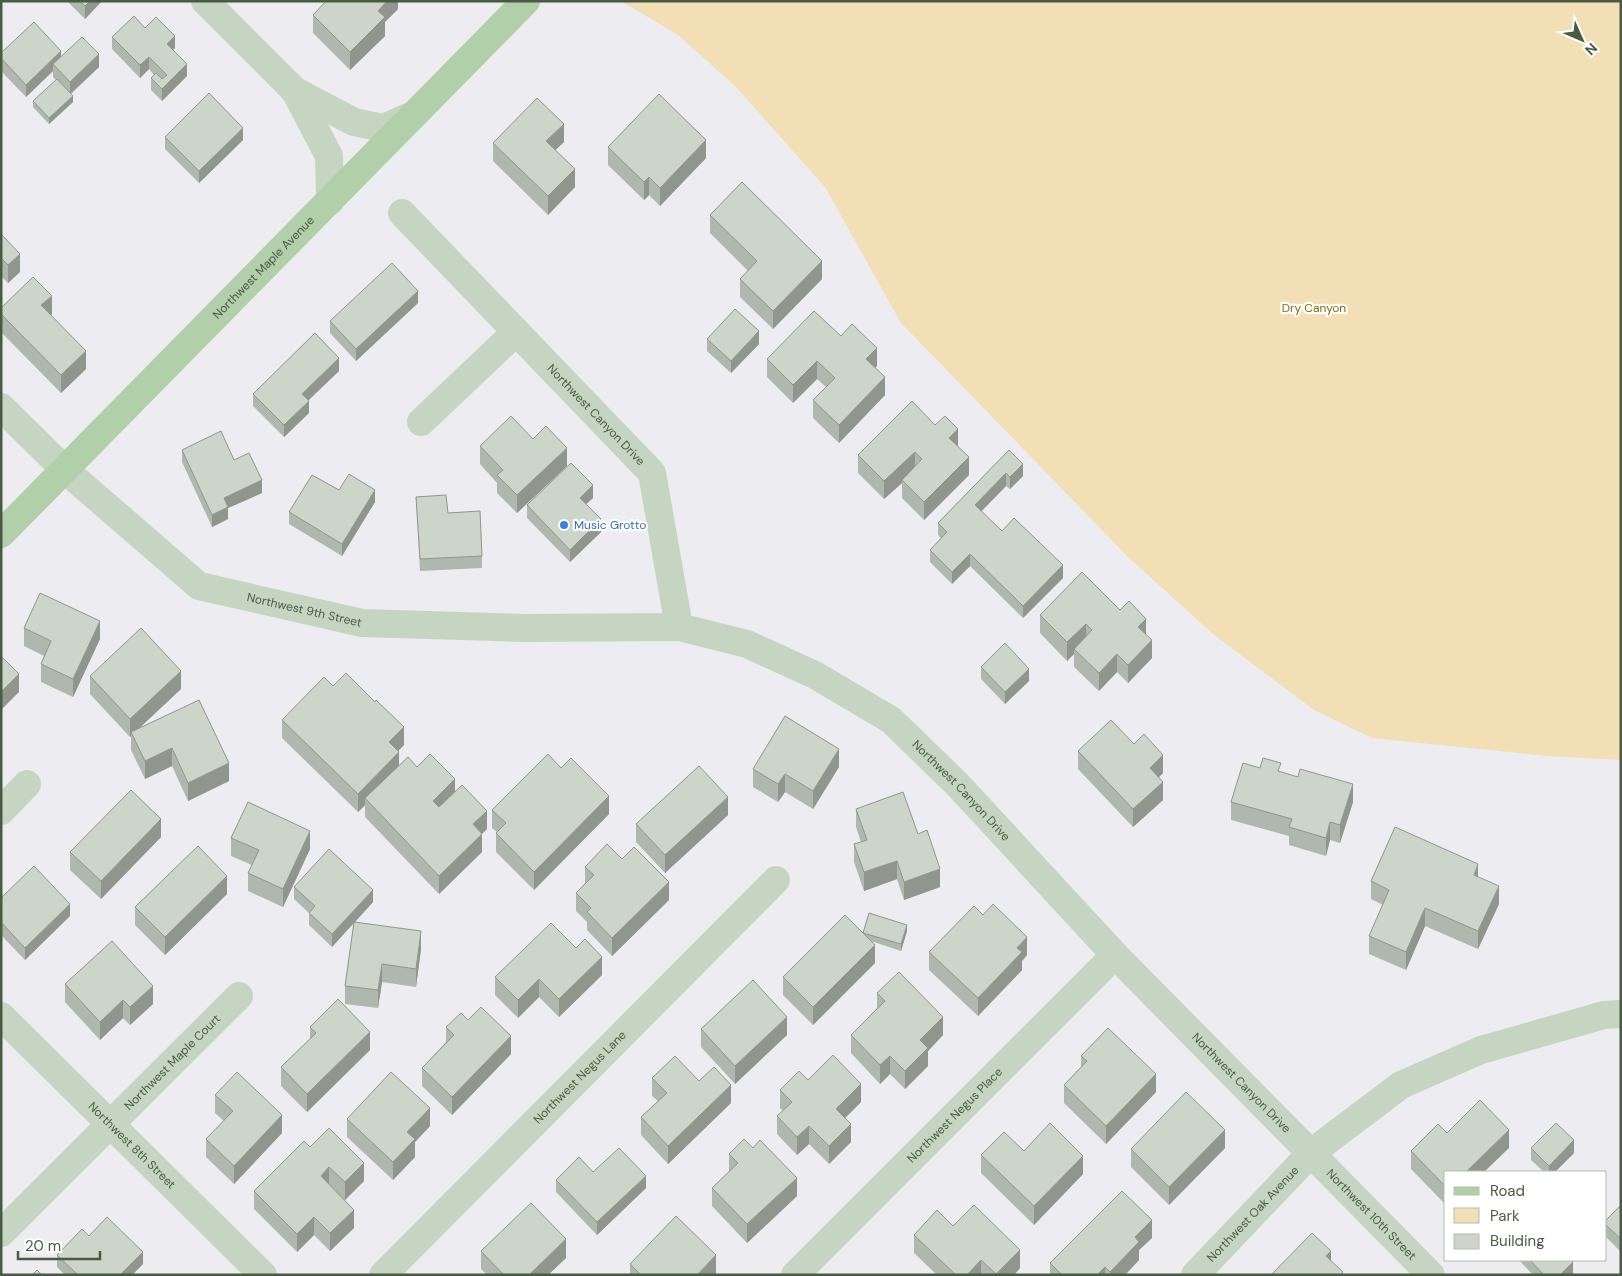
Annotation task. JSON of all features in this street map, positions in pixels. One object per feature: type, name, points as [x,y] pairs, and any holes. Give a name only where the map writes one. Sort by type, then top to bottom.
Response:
[{"type":"main road","name":"Northwest Maple Avenue","points":[[1,534],[526,1]]},
{"type":"street","points":[[213,4],[295,91],[329,156],[330,201]]},
{"type":"street","points":[[295,91],[354,122],[383,128],[415,114]]},
{"type":"street","name":"Northwest Canyon Drive","points":[[402,213],[652,473],[679,627],[747,644],[815,675],[891,720],[958,784],[1115,955],[1311,1153]]},
{"type":"street","points":[[421,422],[516,332]]},
{"type":"street","name":"Northwest 9th Street","points":[[1,407],[65,470],[198,586],[362,623],[526,628],[679,627]]},
{"type":"street","points":[[1,811],[27,784]]},
{"type":"street","name":"Northwest Negus Lane","points":[[382,1275],[776,880]]},
{"type":"street","name":"Northwest Negus Place","points":[[795,1275],[1115,955]]},
{"type":"street","name":"Northwest Maple Court","points":[[1,1233],[239,996]]},
{"type":"street","points":[[1311,1153],[1401,1085],[1481,1050],[1604,1015],[1621,1014]]},
{"type":"street","name":"Northwest 8th Street","points":[[1,1016],[263,1275]]},
{"type":"street","name":"Northwest Oak Avenue","points":[[1195,1275],[1311,1153]]},
{"type":"street","name":"Northwest 10th Street","points":[[1311,1153],[1431,1275]]},
{"type":"green space","name":"Dry Canyon","points":[[621,1],[1621,1],[1621,760],[1547,756],[1372,738],[1314,710],[1213,634],[1127,556],[901,323],[825,187],[735,86],[678,35]]},
{"type":"building","points":[[80,1],[90,1],[85,6]]},
{"type":"building","points":[[326,1],[387,1],[378,11],[385,17],[350,52],[313,15]]},
{"type":"building","points":[[134,16],[145,28],[156,17],[175,36],[167,44],[187,64],[162,89],[151,78],[156,73],[162,79],[167,75],[149,57],[140,65],[112,37]]},
{"type":"building","points":[[34,22],[61,51],[26,85],[1,58],[1,53]]},
{"type":"building","points":[[82,37],[99,54],[70,82],[53,64]]},
{"type":"building","points":[[57,79],[73,96],[49,118],[33,101]]},
{"type":"building","points":[[209,93],[243,128],[199,171],[165,137]]},
{"type":"building","points":[[659,94],[706,140],[660,188],[649,177],[644,182],[608,147]]},
{"type":"building","points":[[537,98],[564,124],[546,141],[575,169],[548,196],[493,143]]},
{"type":"building","points":[[742,182],[822,261],[773,311],[740,279],[757,261],[710,215]]},
{"type":"building","points":[[1,234],[20,254],[8,265],[1,258]]},
{"type":"building","points":[[392,263],[418,291],[356,349],[330,321]]},
{"type":"building","points":[[33,277],[52,296],[41,305],[86,351],[61,375],[1,314],[1,308]]},
{"type":"building","points":[[735,309],[759,331],[731,361],[707,339]]},
{"type":"building","points":[[814,311],[841,336],[852,324],[877,348],[866,359],[885,377],[839,425],[813,400],[835,378],[817,361],[793,385],[767,359]]},
{"type":"building","points":[[315,333],[339,358],[302,394],[309,401],[284,425],[253,394]]},
{"type":"building","points":[[912,401],[935,425],[945,416],[958,429],[949,438],[969,457],[924,502],[902,480],[922,459],[915,452],[884,481],[858,455]]},
{"type":"building","points":[[511,416],[533,439],[546,426],[567,448],[517,495],[497,475],[503,470],[480,446]]},
{"type":"building","points":[[221,431],[234,460],[249,453],[262,480],[224,498],[228,507],[212,515],[182,450]]},
{"type":"building","points":[[1009,450],[1023,464],[1010,477],[1006,473],[975,505],[1002,531],[1014,518],[1063,565],[1023,606],[970,554],[952,572],[930,550],[947,532],[938,523]]},
{"type":"building","name":"Music Grotto","points":[[571,463],[593,485],[580,498],[601,519],[570,550],[527,505]]},
{"type":"building","points":[[349,474],[375,490],[342,544],[289,512],[312,475],[339,490]]},
{"type":"building","points":[[446,495],[448,513],[480,511],[482,556],[420,559],[416,497]]},
{"type":"building","points":[[1082,572],[1120,610],[1129,601],[1146,619],[1138,627],[1152,640],[1128,665],[1117,654],[1099,673],[1074,649],[1092,630],[1086,624],[1067,642],[1040,615]]},
{"type":"building","points":[[40,593],[100,621],[73,679],[41,664],[51,641],[24,628]]},
{"type":"building","points":[[141,628],[181,671],[130,719],[90,676]]},
{"type":"building","points":[[1005,643],[1029,669],[1005,692],[981,667]]},
{"type":"building","points":[[1,656],[19,674],[1,692]]},
{"type":"building","points":[[346,673],[404,727],[389,742],[399,752],[358,794],[282,720],[324,677],[333,686]]},
{"type":"building","points":[[199,700],[229,763],[188,783],[172,748],[145,761],[131,732]]},
{"type":"building","points":[[785,716],[839,749],[813,791],[785,774],[778,784],[753,769]]},
{"type":"building","points":[[1111,720],[1134,744],[1144,734],[1163,755],[1150,768],[1163,782],[1133,809],[1078,751]]},
{"type":"building","points":[[430,754],[455,779],[433,801],[439,807],[462,785],[487,811],[473,824],[482,834],[439,876],[365,798],[408,757],[417,767]]},
{"type":"building","points":[[548,754],[561,768],[571,758],[609,796],[534,872],[496,833],[506,823],[492,810]]},
{"type":"building","points":[[1263,758],[1281,763],[1278,771],[1298,777],[1300,769],[1353,784],[1340,825],[1330,822],[1326,838],[1289,827],[1292,819],[1231,802],[1243,763],[1260,768]]},
{"type":"building","points":[[699,766],[728,797],[665,855],[636,824]]},
{"type":"building","points":[[131,790],[161,819],[101,881],[70,852]]},
{"type":"building","points":[[903,792],[918,834],[927,830],[940,869],[904,882],[897,861],[864,872],[854,844],[867,840],[856,809]]},
{"type":"building","points":[[248,802],[310,831],[283,889],[248,873],[259,850],[231,838]]},
{"type":"building","points":[[1395,827],[1478,864],[1474,875],[1499,886],[1478,931],[1425,908],[1406,952],[1369,936],[1389,890],[1371,881]]},
{"type":"building","points":[[607,844],[622,859],[634,847],[669,882],[612,938],[587,912],[591,908],[576,893],[594,875],[585,867]]},
{"type":"building","points":[[198,846],[227,876],[165,937],[135,907]]},
{"type":"building","points":[[329,849],[373,890],[332,934],[309,913],[315,906],[294,887]]},
{"type":"building","points":[[34,866],[70,904],[25,948],[1,922],[1,898]]},
{"type":"building","points":[[993,904],[1027,937],[1017,948],[1022,952],[978,998],[929,952],[974,906],[983,915]]},
{"type":"building","points":[[869,913],[907,925],[901,944],[863,933]]},
{"type":"building","points":[[845,915],[875,945],[813,1007],[783,977]]},
{"type":"building","points":[[354,922],[421,931],[416,969],[382,964],[378,990],[345,986]]},
{"type":"building","points":[[551,923],[576,948],[585,939],[602,957],[559,999],[539,979],[518,1000],[495,977]]},
{"type":"building","points":[[112,941],[153,986],[130,1007],[123,1000],[100,1022],[65,984]]},
{"type":"building","points":[[899,972],[943,1017],[920,1040],[928,1048],[905,1071],[890,1056],[880,1065],[851,1035],[885,1001],[877,993]]},
{"type":"building","points":[[753,980],[787,1017],[735,1066],[701,1029]]},
{"type":"building","points":[[338,999],[370,1032],[307,1094],[281,1067],[316,1033],[310,1027]]},
{"type":"building","points":[[481,1007],[511,1036],[452,1097],[422,1068],[454,1035],[446,1027],[461,1013],[468,1020]]},
{"type":"building","points":[[1108,1028],[1156,1074],[1106,1126],[1064,1085],[1087,1061],[1081,1056]]},
{"type":"building","points":[[833,1055],[861,1084],[836,1109],[851,1124],[829,1146],[809,1126],[797,1137],[777,1116],[792,1102],[780,1090],[799,1071],[808,1080]]},
{"type":"building","points":[[675,1056],[699,1081],[714,1067],[731,1085],[668,1146],[641,1117],[667,1093],[652,1078]]},
{"type":"building","points":[[237,1072],[282,1115],[234,1166],[206,1139],[233,1111],[215,1095]]},
{"type":"building","points":[[391,1072],[430,1108],[407,1132],[415,1139],[393,1162],[347,1119]]},
{"type":"building","points":[[1186,1092],[1225,1130],[1169,1187],[1131,1149]]},
{"type":"building","points":[[1480,1100],[1509,1130],[1467,1171],[1444,1171],[1444,1185],[1411,1151],[1438,1124],[1447,1133]]},
{"type":"building","points":[[1050,1123],[1083,1156],[1034,1206],[981,1155],[1004,1132],[1024,1151]]},
{"type":"building","points":[[1556,1123],[1574,1140],[1549,1166],[1531,1148]]},
{"type":"building","points":[[329,1128],[364,1163],[345,1182],[329,1167],[321,1176],[354,1210],[330,1233],[314,1217],[297,1234],[254,1191],[304,1141],[310,1147]]},
{"type":"building","points":[[744,1139],[753,1148],[760,1140],[797,1178],[747,1224],[712,1188],[738,1163],[729,1154]]},
{"type":"building","points":[[619,1148],[646,1176],[597,1222],[556,1180],[579,1157],[593,1172]]},
{"type":"building","points":[[1122,1191],[1152,1220],[1135,1237],[1139,1242],[1110,1272],[1105,1267],[1097,1275],[1062,1275],[1050,1263]]},
{"type":"building","points":[[531,1203],[566,1239],[529,1275],[504,1275],[481,1251]]},
{"type":"building","points":[[974,1205],[1020,1250],[996,1274],[981,1260],[967,1275],[956,1275],[914,1235],[937,1210],[953,1226]]},
{"type":"building","points":[[1621,1205],[1621,1239],[1607,1226],[1607,1219]]},
{"type":"building","points":[[676,1216],[716,1255],[697,1275],[641,1275],[630,1264]]},
{"type":"building","points":[[107,1217],[143,1252],[120,1275],[78,1275],[57,1255],[82,1229],[89,1236]]},
{"type":"building","points":[[1312,1233],[1331,1251],[1326,1256],[1343,1272],[1340,1275],[1271,1275]]},
{"type":"building","points":[[1531,1261],[1573,1262],[1560,1275],[1544,1275]]},
{"type":"building","points":[[37,1270],[42,1275],[32,1275]]},
{"type":"place","name":"Music Grotto","points":[[564,525]]}]
